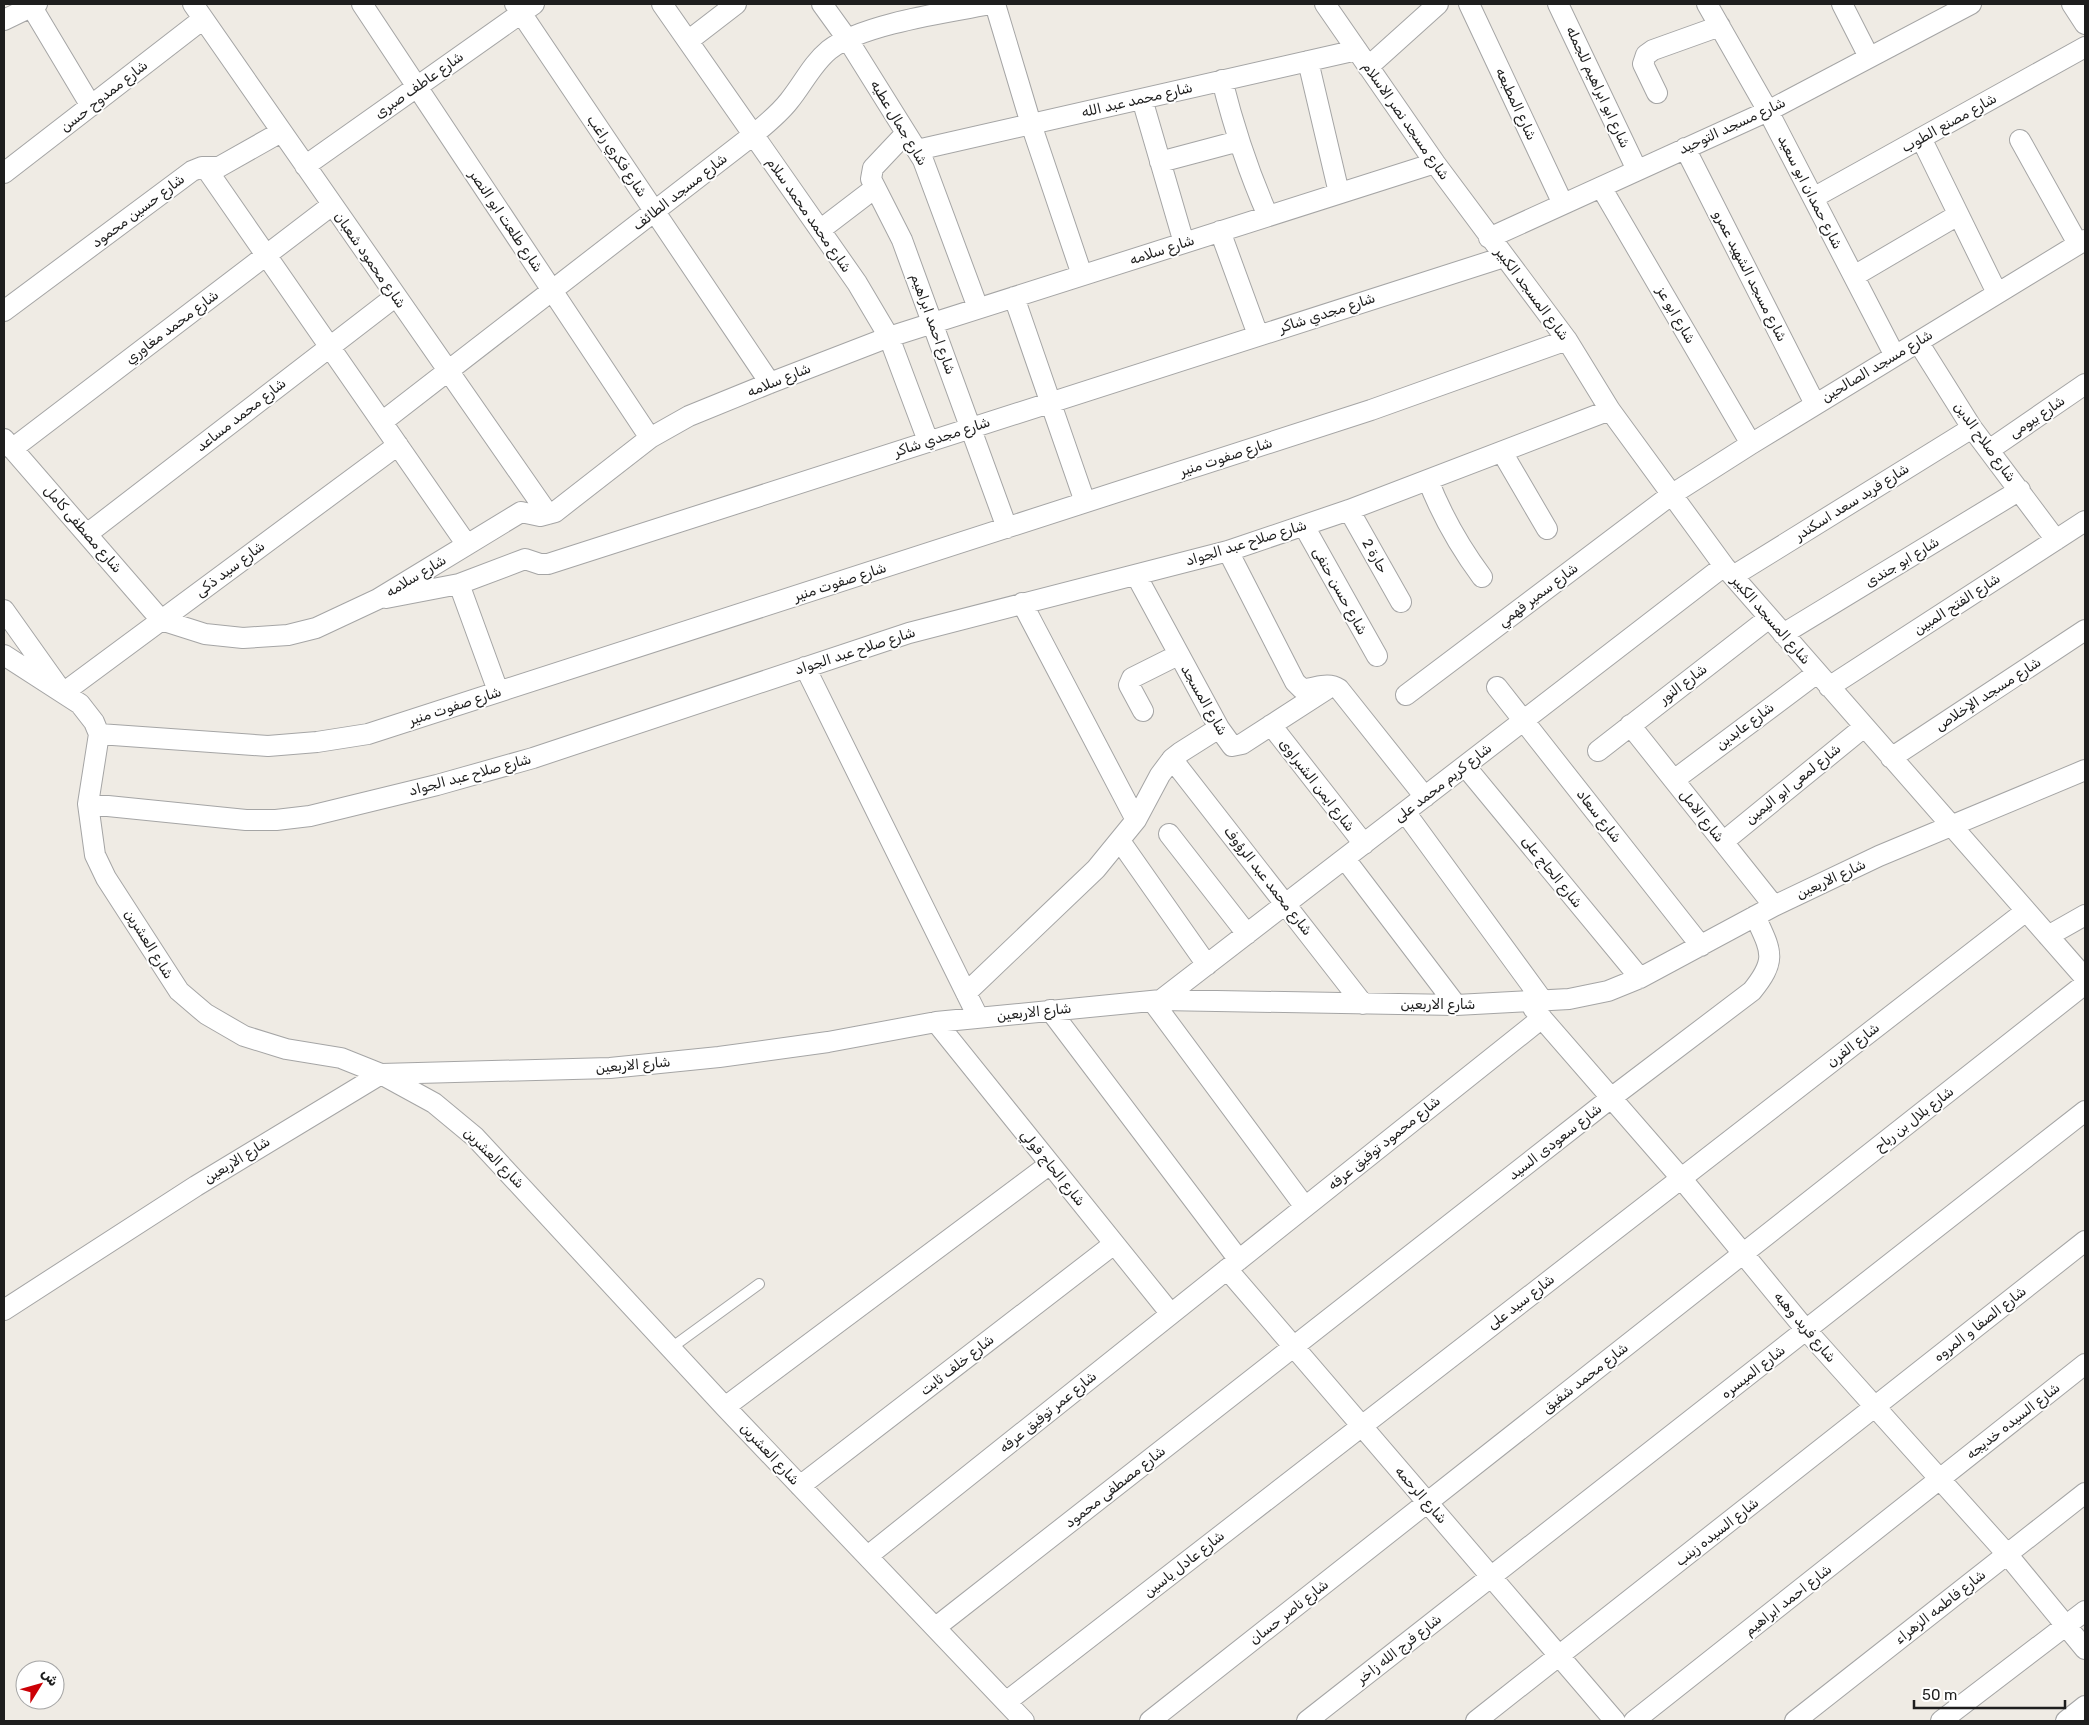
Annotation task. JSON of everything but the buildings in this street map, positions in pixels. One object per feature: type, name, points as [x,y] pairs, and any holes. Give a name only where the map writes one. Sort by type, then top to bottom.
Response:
[{"type":"street","name":"شارع طلعت ابو النصر","points":[[362,4],[650,438]]},
{"type":"street","name":"شارع محمد محمد سلام","points":[[662,4],[862,290],[889,337],[928,441]]},
{"type":"street","points":[[688,41],[736,4]]},
{"type":"street","name":"شارع جمال عطيه","points":[[822,4],[848,40],[912,141],[928,172],[978,308]]},
{"type":"street","name":"شارع مسجد الطائف","points":[[382,422],[753,135],[789,102],[814,66],[830,49],[848,40],[912,20],[991,4]]},
{"type":"street","points":[[995,4],[1082,275]]},
{"type":"street","name":"شارع مسجد نصر الاسلام","points":[[1325,4],[1434,163],[1489,238]]},
{"type":"street","points":[[1368,67],[1438,4]]},
{"type":"street","name":"شارع المطبعه","points":[[1469,4],[1563,204]]},
{"type":"street","name":"شارع ابو ابراهيم للجمله","points":[[1558,4],[1637,170]]},
{"type":"street","name":"شارع حمدان ابو سعيد","points":[[1707,4],[1768,111],[1895,356]]},
{"type":"street","points":[[1842,4],[1869,58]]},
{"type":"street","name":"شارع مسجد التوحيد","points":[[1489,238],[1768,111],[1971,4]]},
{"type":"street","points":[[2072,4],[2085,24]]},
{"type":"street","points":[[4,20],[33,5],[91,106]]},
{"type":"street","name":"شارع عاطف صبرى","points":[[305,166],[417,87],[523,7]]},
{"type":"street","name":"شارع فكري راغب","points":[[523,7],[654,212],[770,383]]},
{"type":"street","name":"شارع ممدوح حسن","points":[[4,173],[91,106],[198,12]]},
{"type":"street","name":"شارع محمود شعبان","points":[[198,12],[548,514]]},
{"type":"street","points":[[1657,93],[1643,64],[1646,55],[1653,50],[1720,26]]},
{"type":"street","name":"شارع مصنع الطوب","points":[[1813,198],[2085,47]]},
{"type":"street","name":"شارع محمد عبد الله","points":[[912,141],[1032,124],[1357,50]]},
{"type":"street","points":[[1308,61],[1338,193]]},
{"type":"street","points":[[1222,80],[1238,141],[1268,216]]},
{"type":"street","points":[[1142,99],[1184,242]]},
{"type":"street","name":"شارع حسين محمود","points":[[4,311],[192,171],[205,167],[219,167],[281,132]]},
{"type":"street","points":[[1921,138],[1996,293]]},
{"type":"street","points":[[2020,140],[2082,242]]},
{"type":"street","points":[[820,230],[875,188],[871,179],[873,168],[912,141]]},
{"type":"street","points":[[1160,162],[1238,141]]},
{"type":"street","name":"شارع مسجد الشهيد عمرو","points":[[1685,148],[1815,404]]},
{"type":"street","name":"شارع سلامه","points":[[161,620],[205,634],[243,638],[288,635],[330,622],[378,599],[521,512],[540,516],[561,509],[650,438],[689,416],[889,337],[1434,163]]},
{"type":"street","points":[[205,167],[467,545]]},
{"type":"street","name":"شارع ابو عز","points":[[1601,187],[1751,444]]},
{"type":"street","name":"شارع احمد ابراهيم","points":[[875,188],[896,227],[1008,528]]},
{"type":"street","name":"شارع محمد مغاوري","points":[[8,444],[332,205]]},
{"type":"street","points":[[1854,276],[1958,215]]},
{"type":"street","points":[[1220,231],[1258,335]]},
{"type":"street","name":"شارع المسجد الكبير","points":[[1489,238],[1567,340],[1610,410],[1728,571],[2085,978]]},
{"type":"street","name":"شارع مسجد الصالحين","points":[[1671,495],[1815,404],[2082,242]]},
{"type":"street","name":"شارع مجدي شاكر","points":[[378,599],[432,591],[459,584],[525,559],[540,564],[548,564],[1504,257]]},
{"type":"street","name":"شارع محمد مساعد","points":[[87,534],[396,296]]},
{"type":"street","points":[[1014,296],[1085,502]]},
{"type":"street","name":"شارع صفوت منير","points":[[99,734],[268,746],[317,742],[368,734],[1371,410],[1567,340]]},
{"type":"street","name":"شارع صلاح الدين","points":[[1918,342],[1972,428],[2056,540]]},
{"type":"street","name":"شارع بيومى","points":[[1988,450],[2085,384]]},
{"type":"street","name":"شارع صلاح عبد الجواد","points":[[88,804],[246,820],[276,820],[310,816],[437,785],[533,758],[909,633],[1228,551],[1349,510],[1610,410]]},
{"type":"street","name":"شارع فريد سعد اسكندر","points":[[1728,571],[1972,428]]},
{"type":"street","name":"شارع مصطفى كامل","points":[[8,444],[161,620]]},
{"type":"street","name":"شارع سيد ذكى","points":[[63,693],[398,445]]},
{"type":"street","points":[[1502,452],[1547,529]]},
{"type":"street","points":[[1428,480],[1446,522],[1460,547],[1482,577]]},
{"type":"street","name":"شارع ابو جندى","points":[[1783,634],[2020,490]]},
{"type":"street","name":"شارع سمير فهمي","points":[[1406,695],[1671,495]]},
{"type":"street","name":"حارة 2","points":[[1349,510],[1401,602]]},
{"type":"street","name":"شارع الفتح المبين","points":[[1823,680],[2085,521]]},
{"type":"street","name":"شارع حسن حنفى","points":[[1304,526],[1377,656]]},
{"type":"street","points":[[1228,551],[1295,682],[1302,690],[1333,685],[1339,689],[1425,797]]},
{"type":"street","name":"شارع كريم محمد على","points":[[1157,1001],[1208,965],[1524,720],[1728,571]]},
{"type":"street","name":"شارع المسجد","points":[[1136,575],[1178,655],[1219,728],[1232,746],[1236,747],[1333,685]]},
{"type":"street","points":[[459,584],[498,691]]},
{"type":"street","points":[[1022,603],[1136,820]]},
{"type":"street","points":[[4,610],[63,693]]},
{"type":"street","name":"شارع النور","points":[[1598,750],[1770,618]]},
{"type":"street","name":"شارع مسجد الإخلاص","points":[[1891,758],[2085,630]]},
{"type":"street","points":[[4,655],[80,704],[94,722],[99,734]]},
{"type":"street","points":[[1143,711],[1130,685],[1132,678],[1178,655]]},
{"type":"street","points":[[805,667],[978,1017]]},
{"type":"street","name":"شارع عابدين","points":[[1674,780],[1823,680]]},
{"type":"street","name":"شارع سعاد","points":[[1497,687],[1701,946]]},
{"type":"street","name":"شارع ايمن الشبراوى","points":[[1271,725],[1364,844]]},
{"type":"street","name":"شارع الامل","points":[[1630,725],[1774,906]]},
{"type":"street","name":"شارع لمعى ابو اليمين","points":[[1723,842],[1864,727]]},
{"type":"street","points":[[966,994],[1096,870],[1136,820],[1160,775],[1172,759],[1219,728]]},
{"type":"street","name":"شارع العشرين","points":[[99,734],[88,804],[95,855],[102,870],[179,991],[206,1014],[244,1036],[286,1049],[341,1058],[381,1074],[434,1103],[476,1137],[725,1407],[1024,1721]]},
{"type":"street","name":"شارع محمد عبد الرؤوف","points":[[1172,759],[1363,1004]]},
{"type":"street","name":"شارع الحاج على","points":[[1465,766],[1640,978]]},
{"type":"street","name":"شارع الاربعين","points":[[4,1310],[196,1186],[381,1074],[620,1067],[719,1057],[828,1042],[936,1022],[1157,1001],[1537,1007],[1608,991],[1640,978],[1774,906],[1879,856],[2085,770]]},
{"type":"street","name":"شارع فريد وهبه","points":[[1405,812],[1537,1007],[1806,1330],[2007,1554],[2085,1649]]},
{"type":"street","points":[[1169,834],[1248,934]]},
{"type":"street","points":[[1120,841],[1208,965]]},
{"type":"street","points":[[1345,859],[1456,1005]]},
{"type":"street","name":"شارع الفرن","points":[[1681,1178],[2026,911]]},
{"type":"street","points":[[2048,936],[2085,915]]},
{"type":"street","name":"شارع سعودى السيد","points":[[1294,1347],[1611,1098],[1752,991],[1770,962],[1769,945],[1755,916]]},
{"type":"street","name":"شارع بلال بن رباح","points":[[1743,1254],[2085,984]]},
{"type":"street","points":[[1157,1001],[1305,1207]]},
{"type":"street","name":"شارع محمود توفيق عرفه","points":[[1233,1264],[1305,1207],[1537,1007]]},
{"type":"street","name":"شارع الرحمه","points":[[1050,1010],[1294,1347],[1615,1721]]},
{"type":"street","name":"شارع الحاج فولي","points":[[936,1022],[1171,1314]]},
{"type":"street","name":"شارع الميسره","points":[[1491,1576],[2085,1111]]},
{"type":"street","points":[[725,1407],[1050,1164]]},
{"type":"street","name":"شارع سيد على","points":[[1362,1426],[1681,1178]]},
{"type":"street","name":"شارع الصفا و المروه","points":[[1875,1407],[2085,1242]]},
{"type":"street","name":"شارع خلف ثابت","points":[[800,1486],[1114,1244]]},
{"type":"street","name":"شارع محمد شفيق","points":[[1428,1503],[1743,1254]]},
{"type":"street","name":"شارع عمر توفيق عرفه","points":[[868,1555],[1233,1264]]},
{"type":"street","name":"شارع مصطفى محمود","points":[[936,1628],[1294,1347]]},
{"type":"street","name":"شارع السيده خديجه","points":[[1941,1479],[2085,1364]]},
{"type":"street","name":"شارع السيده زينب","points":[[1476,1721],[1875,1407]]},
{"type":"street","name":"شارع عادل ياسين","points":[[1006,1702],[1362,1426]]},
{"type":"street","name":"شارع احمد ابراهيم","points":[[1634,1721],[1941,1479]]},
{"type":"street","name":"شارع فاطمه الزهراء","points":[[1795,1721],[2085,1493]]},
{"type":"street","name":"شارع ناصر حسان","points":[[1150,1721],[1428,1503]]},
{"type":"street","name":"شارع فرج الله زاخر","points":[[1307,1721],[1491,1576]]},
{"type":"street","points":[[1941,1721],[2085,1611]]},
{"type":"street","points":[[2066,1721],[2085,1706]]},
{"type":"lane","points":[[671,1348],[759,1284]]}]
